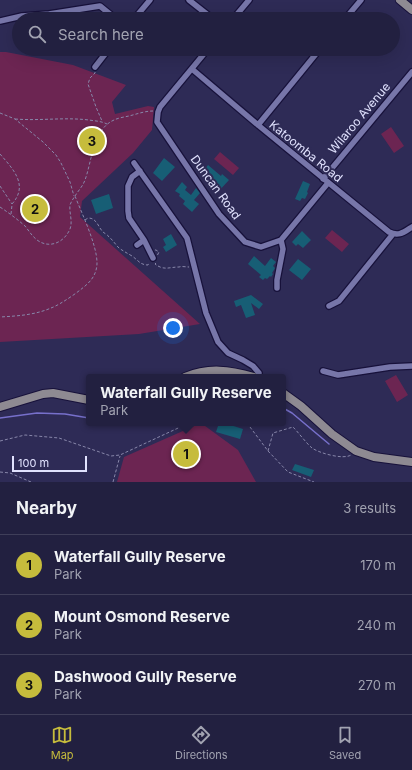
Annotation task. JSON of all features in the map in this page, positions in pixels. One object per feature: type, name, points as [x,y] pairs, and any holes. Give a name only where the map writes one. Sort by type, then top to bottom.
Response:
[{"type":"street","points":[[140,12],[150,0]]},
{"type":"street","points":[[189,0],[204,12]]},
{"type":"street","points":[[239,12],[249,0]]},
{"type":"street","points":[[351,12],[361,0]]},
{"type":"street","points":[[400,0],[412,10]]},
{"type":"street","points":[[62,12],[100,6],[107,12]]},
{"type":"street","points":[[0,21],[12,18]]},
{"type":"street","points":[[95,67],[104,56]]},
{"type":"street","points":[[159,110],[202,56]]},
{"type":"street","points":[[258,125],[314,56]]},
{"type":"street","name":"Katoomba Road","points":[[192,69],[326,181],[393,234]]},
{"type":"street","name":"Wilaroo Avenue","points":[[326,181],[412,72]]},
{"type":"street","name":"Duncan Road","points":[[159,110],[157,122],[219,214],[245,242],[261,247],[281,240]]},
{"type":"street","points":[[134,162],[187,238],[206,313],[218,342],[228,353],[253,366],[259,374]]},
{"type":"street","points":[[140,171],[132,177],[128,186],[128,211],[130,218],[153,257]]},
{"type":"street","points":[[277,288],[277,280],[283,249],[281,240],[326,181]]},
{"type":"street","points":[[329,306],[339,301],[393,234],[399,234],[412,227]]},
{"type":"street","points":[[137,245],[144,240]]},
{"type":"street","points":[[322,371],[338,375],[390,367],[412,366]]},
{"type":"street","points":[[192,374],[217,370],[241,374]]},
{"type":"street","points":[[0,407],[43,394],[53,393],[86,399]]},
{"type":"street","points":[[286,395],[301,406],[332,434],[356,451],[374,458],[412,462]]},
{"type":"path","points":[[95,67],[95,73],[90,78],[88,84],[103,122]]},
{"type":"path","points":[[0,207],[11,214],[43,244],[48,245],[60,242],[66,237],[70,228],[70,206],[84,182],[97,138],[103,129],[114,120],[147,111],[159,110]]},
{"type":"path","points":[[0,113],[15,119],[82,119],[108,124]]},
{"type":"path","points":[[0,317],[34,313],[52,308],[91,281],[96,272],[97,262],[94,246],[70,182],[61,163],[56,155],[47,146],[15,119]]},
{"type":"path","points":[[0,154],[18,176],[18,193],[12,204],[11,214]]},
{"type":"path","points":[[0,186],[12,204]]},
{"type":"path","points":[[84,221],[88,218],[92,218],[96,221],[103,233],[108,235],[120,249],[140,263],[148,265],[156,250],[159,252],[155,264],[163,269],[179,266],[194,268]]},
{"type":"path","points":[[0,441],[25,435],[59,438],[111,456],[120,455],[183,426]]},
{"type":"path","points":[[249,426],[268,452],[288,472],[314,482]]},
{"type":"path","points":[[268,452],[273,433],[293,427],[312,448],[333,456],[348,456],[356,451]]},
{"type":"path","points":[[113,482],[120,455]]},
{"type":"path","points":[[0,472],[10,473],[31,482]]},
{"type":"shaded area","points":[[0,52],[6,52],[12,53],[12,56],[27,56],[73,65],[126,85],[112,102],[115,114],[148,106],[154,107],[152,130],[133,153],[82,201],[80,217],[200,324],[139,334],[0,342]]},
{"type":"shaded area","points":[[391,127],[404,146],[394,153],[381,134]]},
{"type":"shaded area","points":[[220,152],[239,168],[233,175],[214,159]]},
{"type":"shaded area","points":[[332,230],[349,244],[342,252],[325,238]]},
{"type":"shaded area","points":[[396,375],[408,395],[397,402],[385,381]]},
{"type":"shaded area","points":[[194,426],[205,426],[238,450],[256,482],[117,482],[124,457]]},
{"type":"building","points":[[164,158],[175,167],[162,181],[153,173]]},
{"type":"building","points":[[208,165],[221,176],[222,174],[229,180],[218,192],[212,186],[215,183],[202,173]]},
{"type":"building","points":[[303,181],[310,184],[305,199],[302,198],[300,201],[295,199]]},
{"type":"building","points":[[182,182],[187,187],[185,190],[191,195],[196,188],[200,193],[194,200],[199,204],[192,212],[183,204],[185,201],[179,196],[180,194],[175,191]]},
{"type":"building","points":[[109,194],[113,208],[96,214],[91,200]]},
{"type":"building","points":[[302,231],[311,240],[303,248],[298,244],[296,246],[292,242]]},
{"type":"building","points":[[171,234],[177,245],[166,252],[163,247],[166,245],[163,239]]},
{"type":"building","points":[[254,256],[265,266],[271,258],[276,262],[273,266],[275,268],[271,277],[270,276],[263,280],[259,277],[261,275],[248,264]]},
{"type":"building","points":[[298,259],[311,269],[302,280],[289,270]]},
{"type":"building","points":[[251,295],[263,304],[259,309],[251,303],[255,315],[246,318],[241,305],[236,307],[234,301]]},
{"type":"building","points":[[218,426],[234,426],[243,429],[240,439],[216,432]]},
{"type":"building","points":[[295,464],[314,470],[311,477],[292,470]]},
{"type":"waterway","points":[[286,410],[329,444]]},
{"type":"waterway","points":[[0,418],[37,413],[65,414],[86,418]]},
{"type":"place","name":"Dashwood Gully Reserve","points":[[92,141]]},
{"type":"place","name":"Mount Osmond Reserve","points":[[35,209]]},
{"type":"place","name":"Waterfall Gully Reserve","points":[[186,454]]}]
